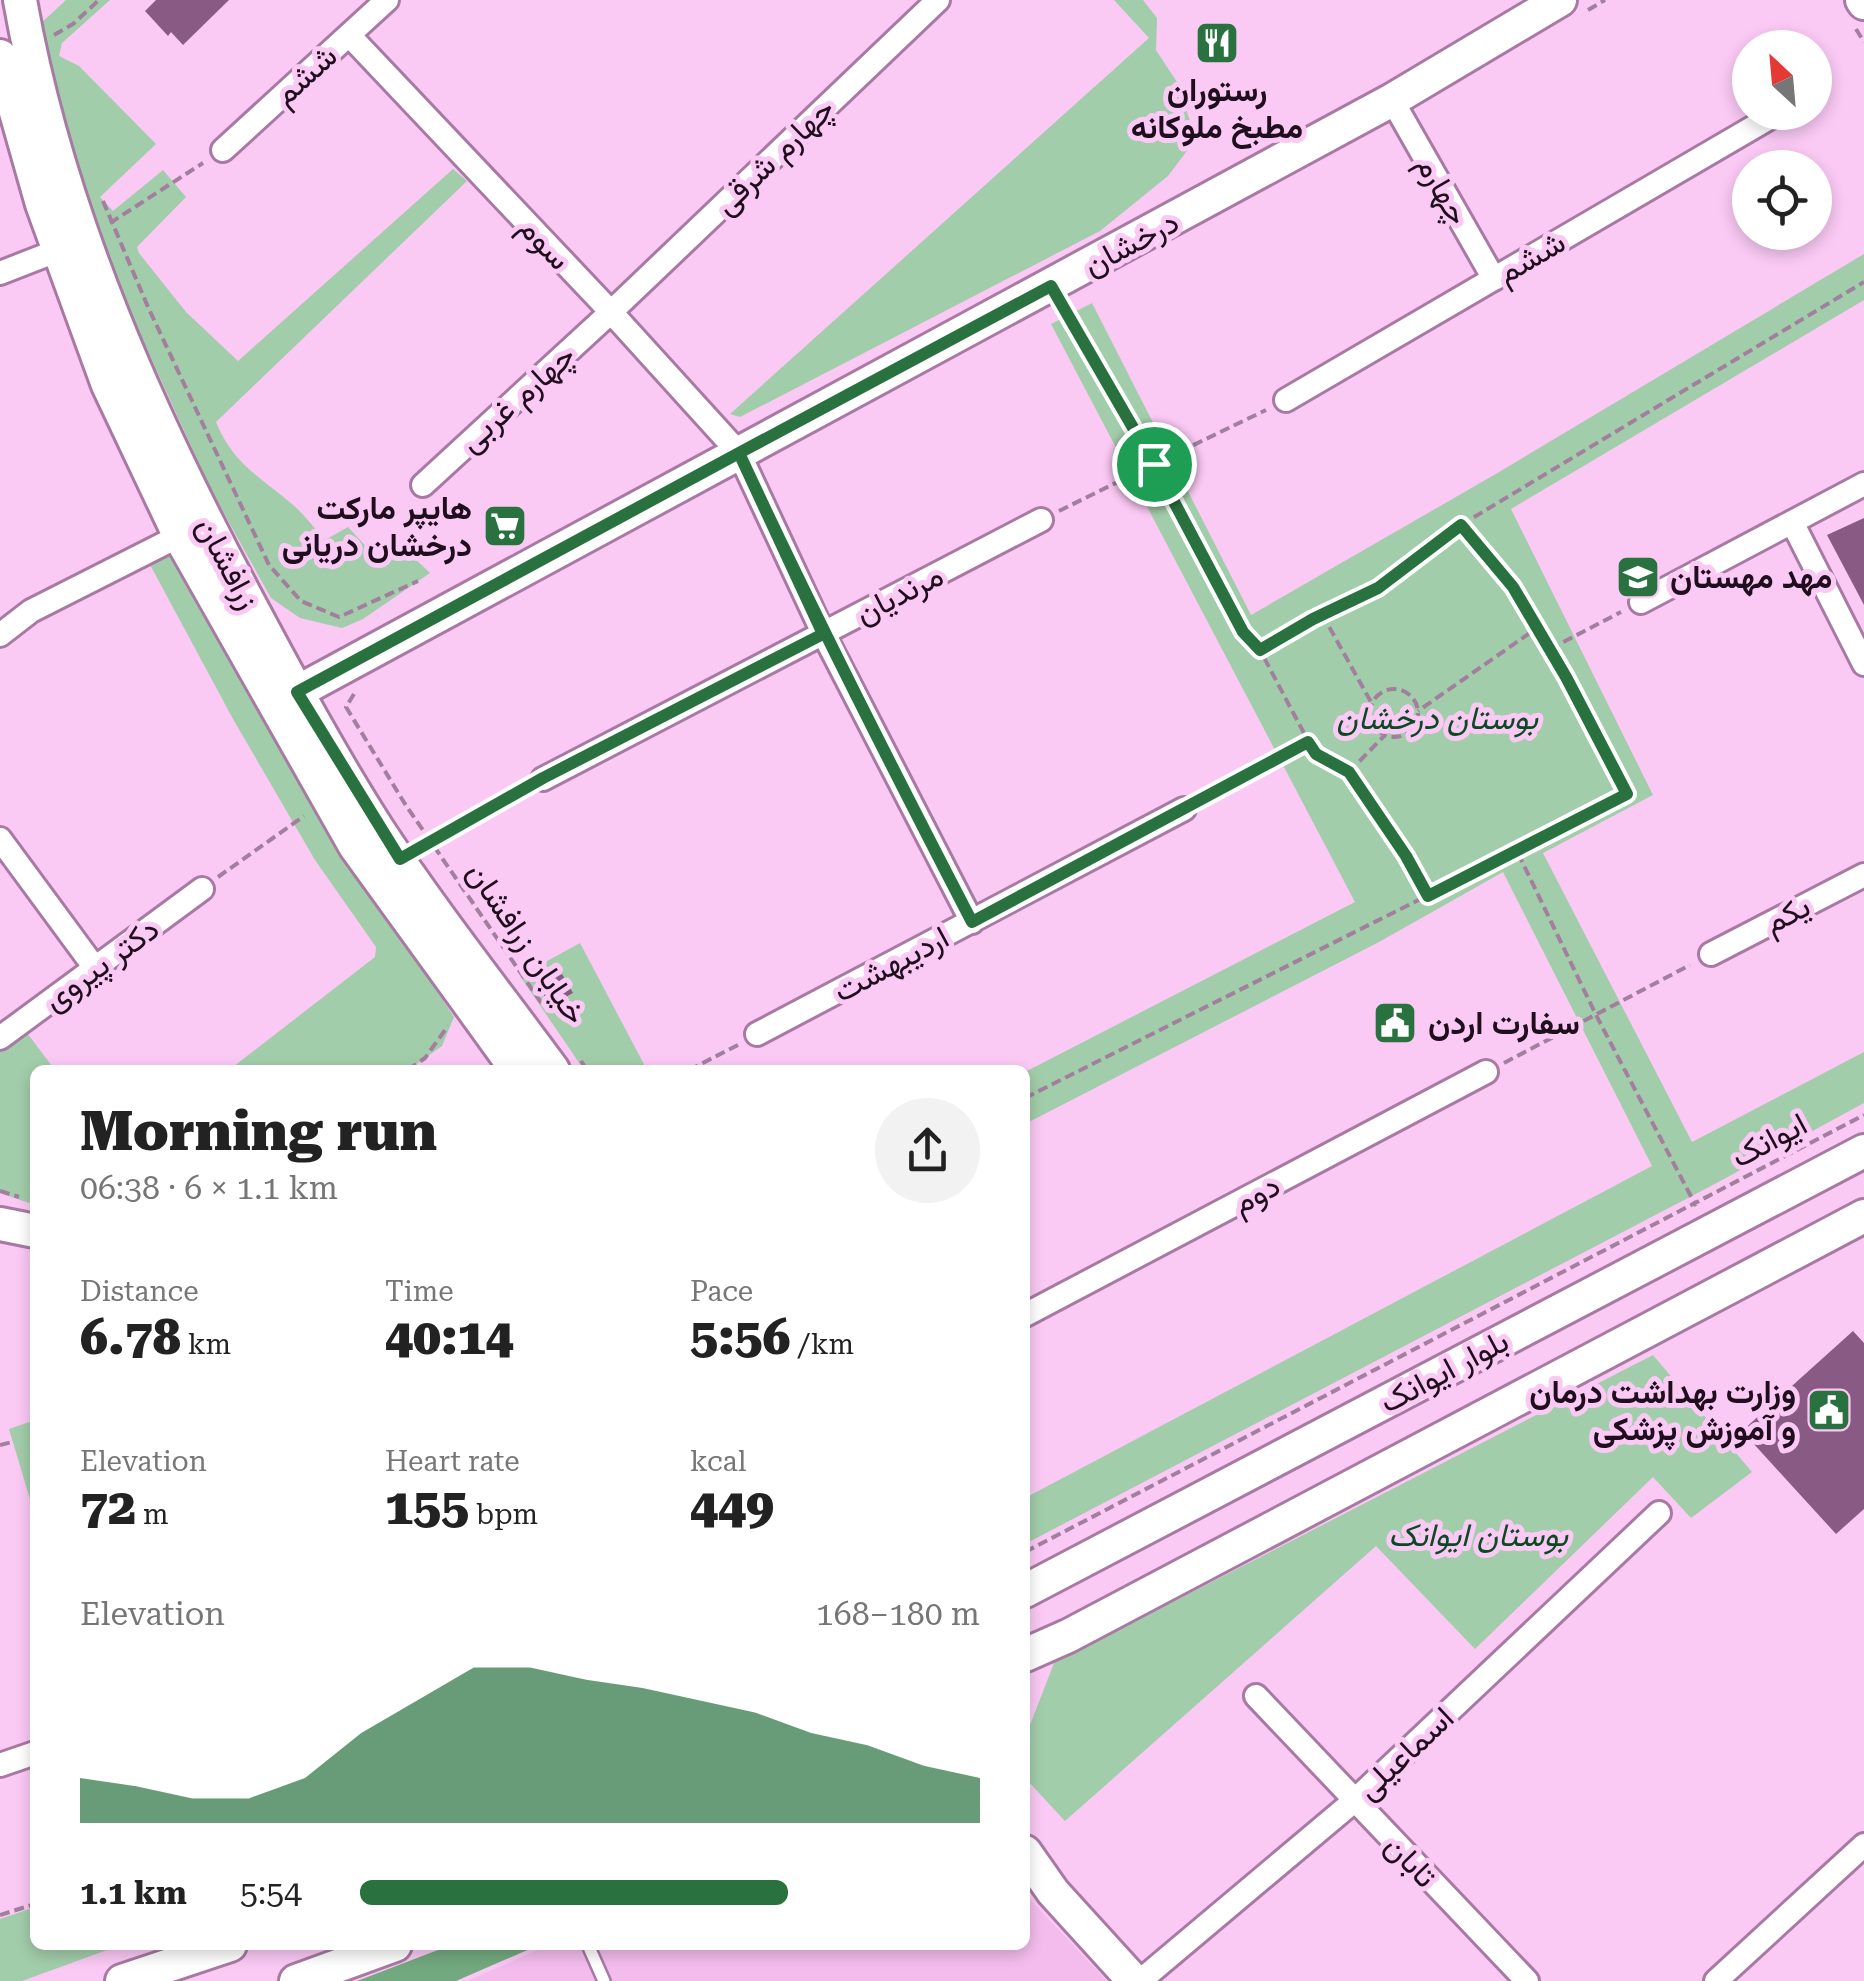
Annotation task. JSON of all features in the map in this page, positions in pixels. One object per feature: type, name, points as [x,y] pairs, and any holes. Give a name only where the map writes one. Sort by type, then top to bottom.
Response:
[{"type":"street","name":"زرافشان","points":[[20,0],[27,48],[69,195],[72,244],[135,374],[193,530],[286,698],[328,798],[355,846],[517,1050],[566,1064]]},
{"type":"street","name":"ششم","points":[[223,150],[387,0]]},
{"type":"street","name":"چهارم شرقی","points":[[611,312],[938,0]]},
{"type":"street","name":"درخشان","points":[[286,698],[1392,100],[1560,0]]},
{"type":"street","name":"سوم","points":[[349,35],[739,453],[823,634],[972,922]]},
{"type":"street","name":"چهارم","points":[[1392,100],[1494,279]]},
{"type":"street","name":"ششم","points":[[1286,400],[1749,130]]},
{"type":"street","points":[[0,272],[72,244]]},
{"type":"street","name":"چهارم غربی","points":[[423,485],[611,312]]},
{"type":"street","points":[[1641,602],[1864,484]]},
{"type":"street","name":"مرنديان","points":[[543,778],[1041,520]]},
{"type":"street","points":[[1792,522],[1864,664]]},
{"type":"street","points":[[0,635],[31,612],[193,530]]},
{"type":"street","name":"زرافشان","points":[[286,698],[400,859],[517,1050]]},
{"type":"street","name":"اردیبهشت","points":[[758,1034],[1184,810]]},
{"type":"street","points":[[0,839],[95,968]]},
{"type":"street","name":"یکم","points":[[1711,954],[1864,875]]},
{"type":"street","name":"دکتر پیروی","points":[[0,1038],[202,890]]},
{"type":"street","name":"دوم","points":[[1030,1313],[1486,1072]]},
{"type":"street","name":"بلوار ایوانک","points":[[1030,1589],[1702,1218],[1864,1151]]},
{"type":"street","name":"بلوار ایوانک","points":[[1030,1652],[1068,1636],[1864,1216]]},
{"type":"street","points":[[0,1224],[30,1229]]},
{"type":"street","name":"اسماعیلی","points":[[1137,1981],[1354,1801],[1659,1513]]},
{"type":"street","points":[[1030,1581],[1058,1573]]},
{"type":"street","points":[[1030,1663],[1068,1636]]},
{"type":"street","name":"تابان","points":[[1256,1696],[1527,1981]]},
{"type":"street","points":[[0,1765],[30,1755]]},
{"type":"street","points":[[1716,1981],[1864,1846]]},
{"type":"street","points":[[1030,1859],[1054,1892],[1137,1981]]},
{"type":"street","points":[[122,1981],[215,1950]]},
{"type":"street","points":[[296,1981],[340,1973],[386,1950]]},
{"type":"lane","points":[[590,1950],[604,1981]]},
{"type":"path","points":[[27,48],[74,24],[99,0]]},
{"type":"path","points":[[27,48],[48,19]]},
{"type":"path","points":[[72,244],[223,150]]},
{"type":"path","name":"زرافشان","points":[[98,188],[148,307],[269,565],[300,601],[339,617],[418,582]]},
{"type":"path","points":[[1260,650],[1322,614],[1378,588],[1461,525],[1864,282]]},
{"type":"path","points":[[1051,286],[1154,464],[1243,632],[1260,650],[1308,742],[1316,754],[1349,772],[1428,896]]},
{"type":"path","points":[[1041,520],[1286,400]]},
{"type":"path","points":[[1030,1095],[1627,794],[1513,587],[1461,525]]},
{"type":"path","points":[[1550,650],[1641,602]]},
{"type":"path","points":[[1322,614],[1371,702],[1372,725],[1384,736],[1400,736],[1408,733],[1418,719],[1412,696],[1398,688],[1382,691],[1371,702]]},
{"type":"path","points":[[1418,711],[1537,628]]},
{"type":"path","name":"خیابان زرافشان","points":[[358,688],[346,706],[431,842],[517,1050]]},
{"type":"path","points":[[1349,772],[1384,736]]},
{"type":"path","points":[[1184,810],[1278,755],[1308,742]]},
{"type":"path","points":[[400,859],[543,778]]},
{"type":"path","points":[[202,890],[328,798]]},
{"type":"path","points":[[1517,852],[1596,1015],[1702,1218]]},
{"type":"path","points":[[1486,1072],[1711,954]]},
{"type":"path","points":[[415,1065],[425,1058],[454,1018]]},
{"type":"path","points":[[699,1065],[758,1034]]},
{"type":"path","name":"ایوانک","points":[[1030,1550],[1702,1218],[1864,1115]]},
{"type":"path","points":[[0,1191],[30,1200]]},
{"type":"path","points":[[0,1445],[12,1442]]},
{"type":"path","points":[[0,1914],[30,1905]]},
{"type":"shaded area","points":[[1030,1899],[1107,1981],[467,1981],[538,1950],[1030,1950]]},
{"type":"green space","points":[[66,0],[110,0],[62,43],[59,56],[79,66],[156,144],[100,197],[113,211],[163,170],[186,197],[137,247],[186,312],[238,361],[453,169],[467,181],[216,422],[239,459],[296,508],[325,540],[348,527],[375,556],[399,543],[430,573],[363,619],[342,628],[300,618],[271,598],[211,490],[136,325],[81,184],[45,74],[39,25]]},
{"type":"green space","points":[[1114,0],[1143,0],[1157,18],[1156,50],[1177,82],[1196,139],[1168,176],[1100,231],[740,417],[730,414],[1149,38]]},
{"type":"green space","name":"بوستان درخشان","points":[[1864,254],[1864,300],[1511,509],[1653,795],[1543,853],[1692,1142],[1864,1052],[1864,1103],[1030,1541],[1030,1495],[1652,1166],[1503,872],[1379,942],[1030,1121],[1030,1069],[1355,902],[1051,324],[1092,303],[1251,615]]},
{"type":"green space","points":[[172,552],[183,560],[304,790],[454,1017],[442,1046],[415,1065],[235,1065],[375,957],[376,947],[315,860],[148,561]]},
{"type":"green space","points":[[580,943],[644,1065],[581,1065],[520,976]]},
{"type":"green space","points":[[12,1013],[51,1065],[30,1065],[30,1203],[0,1193],[0,1022]]},
{"type":"green space","name":"بوستان ایوانک","points":[[1653,1355],[1752,1472],[1691,1518],[1653,1477],[1475,1649],[1376,1546],[1065,1821],[1030,1783],[1030,1725],[1054,1663]]},
{"type":"green space","points":[[30,1422],[30,1499],[9,1429]]},
{"type":"green space","points":[[30,1909],[30,1950],[107,1950],[22,1981],[0,1981],[0,1919]]},
{"type":"green space","points":[[438,1950],[527,1950],[456,1981],[357,1981]]},
{"type":"building","points":[[156,0],[229,0],[183,45],[171,32],[168,36],[145,11]]},
{"type":"building","points":[[1864,518],[1864,605],[1827,535]]},
{"type":"building","points":[[562,974],[573,993],[549,1006],[539,987]]},
{"type":"building","points":[[1853,1331],[1864,1343],[1864,1509],[1836,1534],[1742,1431]]},
{"type":"place","name":"رستوران مطبخ ملوکانه","points":[[1217,43]]},
{"type":"place","name":"هایپر مارکت درخشان دریانی","points":[[505,526]]},
{"type":"place","name":"مهد مهستان","points":[[1638,577]]},
{"type":"place","name":"سفارت اردن","points":[[1395,1023]]},
{"type":"place","name":"وزارت بهداشت درمان و آموزش پزشکی","points":[[1829,1410]]},
{"type":"route","points":[[1154,464],[1051,286],[739,453],[823,634],[543,778],[400,859],[379,831],[297,692],[739,453],[781,543],[823,634],[972,922],[1308,742],[1316,754],[1349,772],[1428,896],[1627,794],[1566,677],[1513,587],[1461,525],[1378,588],[1260,650],[1243,632],[1154,464]]}]
